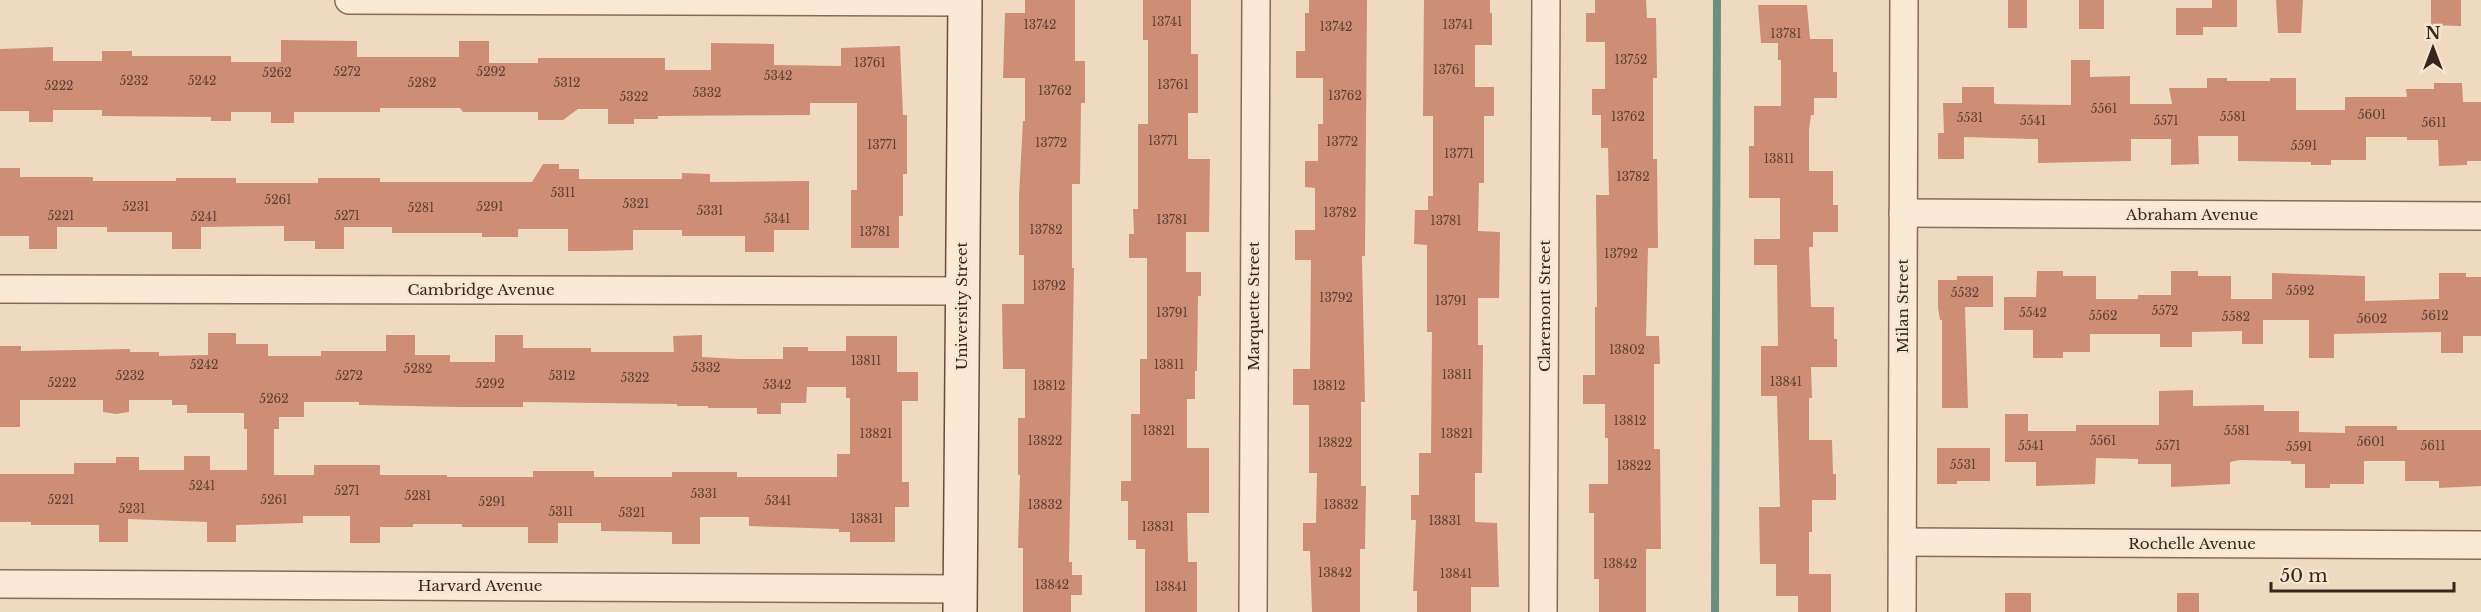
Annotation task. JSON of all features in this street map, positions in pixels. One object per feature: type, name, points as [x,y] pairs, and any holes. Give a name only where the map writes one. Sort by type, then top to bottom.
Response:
[{"type":"street","points":[[349,0],[964,1]]},
{"type":"street","name":"Marquette Street","points":[[1253,612],[1256,0]]},
{"type":"street","name":"Claremont Street","points":[[1543,612],[1546,0]]},
{"type":"street","name":"Milan Street","points":[[1902,612],[1904,0]]},
{"type":"street","name":"University Street","points":[[960,600],[964,1]]},
{"type":"street","name":"Abraham Avenue","points":[[1903,213],[2481,216]]},
{"type":"street","name":"Cambridge Avenue","points":[[0,289],[962,291]]},
{"type":"street","name":"Rochelle Avenue","points":[[1903,542],[2481,545]]},
{"type":"street","name":"Harvard Avenue","points":[[0,584],[960,600]]},
{"type":"building","points":[[1025,0],[1075,0],[1075,61],[1085,61],[1085,103],[1081,103],[1080,184],[1072,184],[1072,268],[1074,268],[1069,562],[1072,562],[1072,575],[1082,575],[1082,595],[1071,595],[1071,612],[1023,612],[1023,548],[1018,548],[1020,475],[1018,475],[1018,418],[1025,418],[1025,369],[1003,369],[1002,304],[1024,304],[1024,255],[1019,255],[1019,196],[1023,121],[1025,121],[1025,78],[1003,78],[1005,13],[1025,13]]},
{"type":"building","points":[[1143,0],[1191,0],[1191,54],[1198,54],[1198,113],[1188,113],[1188,159],[1210,159],[1209,232],[1186,232],[1186,272],[1201,272],[1201,296],[1198,296],[1195,399],[1187,399],[1187,448],[1209,448],[1209,513],[1187,513],[1188,562],[1197,562],[1197,612],[1145,612],[1145,549],[1136,549],[1136,540],[1128,540],[1128,501],[1121,501],[1121,481],[1131,481],[1131,414],[1140,414],[1140,359],[1147,359],[1147,258],[1129,258],[1129,234],[1134,234],[1133,209],[1138,209],[1138,124],[1148,124],[1148,40],[1143,40]]},
{"type":"building","points":[[1309,0],[1367,0],[1365,256],[1362,256],[1365,402],[1361,402],[1361,486],[1366,486],[1365,549],[1360,549],[1360,612],[1312,612],[1310,551],[1303,551],[1303,523],[1316,523],[1317,473],[1309,473],[1309,405],[1293,405],[1293,369],[1310,369],[1311,260],[1295,260],[1295,230],[1315,230],[1315,188],[1305,187],[1305,161],[1318,161],[1318,124],[1323,124],[1323,78],[1296,78],[1296,51],[1305,51],[1305,13],[1309,13]]},
{"type":"building","points":[[1424,0],[1490,0],[1490,13],[1492,13],[1492,45],[1475,45],[1475,87],[1494,87],[1494,116],[1484,116],[1484,183],[1479,183],[1478,231],[1500,232],[1499,298],[1478,298],[1478,345],[1483,345],[1482,473],[1475,473],[1475,522],[1497,523],[1499,587],[1471,587],[1471,612],[1417,612],[1417,591],[1413,591],[1416,520],[1411,520],[1411,495],[1419,495],[1419,453],[1431,453],[1432,332],[1427,332],[1427,245],[1414,244],[1415,210],[1428,210],[1428,196],[1433,196],[1433,116],[1423,116]]},
{"type":"building","points":[[1595,0],[1646,0],[1647,18],[1656,18],[1657,78],[1653,78],[1653,159],[1657,159],[1658,248],[1648,248],[1646,336],[1659,336],[1660,364],[1654,364],[1654,449],[1660,449],[1661,549],[1646,549],[1646,612],[1599,612],[1599,579],[1594,579],[1594,513],[1589,513],[1589,484],[1608,484],[1608,438],[1605,438],[1605,404],[1583,404],[1583,375],[1595,375],[1596,195],[1609,195],[1608,148],[1601,148],[1601,115],[1592,115],[1592,89],[1605,89],[1605,42],[1586,42],[1586,13],[1595,13]]},
{"type":"building","points":[[2008,0],[2027,0],[2027,28],[2008,28]]},
{"type":"building","points":[[2079,0],[2104,0],[2104,29],[2079,29]]},
{"type":"building","points":[[2212,0],[2237,0],[2237,27],[2203,27],[2203,35],[2176,35],[2176,8],[2212,8]]},
{"type":"building","points":[[2276,0],[2303,0],[2301,33],[2278,33]]},
{"type":"building","points":[[2431,0],[2461,0],[2461,26],[2431,25]]},
{"type":"building","points":[[1758,5],[1807,5],[1810,39],[1833,39],[1833,72],[1837,72],[1837,98],[1814,98],[1814,115],[1811,115],[1809,130],[1809,171],[1833,171],[1833,205],[1838,205],[1838,232],[1813,232],[1813,247],[1809,247],[1811,307],[1834,307],[1834,339],[1837,339],[1837,367],[1811,367],[1812,398],[1809,398],[1809,440],[1832,440],[1833,474],[1836,474],[1836,500],[1812,500],[1812,532],[1809,532],[1809,574],[1831,574],[1831,612],[1798,612],[1798,596],[1776,596],[1776,564],[1760,564],[1759,507],[1780,507],[1777,396],[1761,396],[1761,346],[1778,346],[1777,265],[1754,265],[1754,239],[1780,239],[1780,198],[1749,198],[1749,146],[1754,146],[1754,106],[1781,106],[1781,60],[1778,60],[1778,43],[1761,43]]},
{"type":"building","points":[[281,40],[357,41],[357,57],[459,57],[459,41],[489,41],[489,63],[538,63],[538,58],[665,58],[665,70],[711,70],[711,43],[774,44],[774,65],[841,66],[841,48],[900,46],[903,115],[907,115],[907,174],[903,174],[903,216],[899,216],[899,248],[851,248],[851,190],[857,190],[857,103],[810,103],[810,115],[658,116],[658,119],[634,119],[634,124],[608,124],[608,109],[578,109],[563,120],[538,120],[538,112],[463,112],[460,108],[380,108],[380,112],[294,112],[294,123],[271,123],[271,112],[231,112],[231,121],[211,121],[211,117],[102,116],[102,110],[53,110],[53,122],[29,122],[29,111],[0,111],[0,49],[53,47],[53,61],[102,61],[102,51],[132,51],[132,56],[231,56],[231,62],[281,62]]},
{"type":"building","points":[[2071,60],[2090,60],[2090,77],[2130,76],[2130,104],[2172,104],[2169,88],[2207,88],[2207,78],[2227,78],[2227,81],[2270,81],[2270,78],[2296,78],[2296,110],[2345,110],[2345,97],[2407,97],[2406,89],[2434,89],[2434,83],[2462,83],[2463,102],[2481,102],[2481,161],[2467,161],[2467,165],[2439,166],[2438,140],[2366,137],[2366,160],[2331,160],[2331,165],[2311,165],[2311,162],[2238,161],[2238,136],[2198,136],[2199,164],[2171,165],[2171,139],[2131,139],[2131,161],[2038,163],[2038,139],[1964,137],[1964,159],[1938,159],[1938,133],[1944,133],[1943,103],[1962,103],[1962,87],[1994,87],[1994,103],[1996,104],[2071,105]]},
{"type":"building","points":[[543,164],[559,164],[559,169],[579,169],[579,179],[682,179],[682,173],[710,174],[710,182],[809,181],[809,230],[774,230],[774,252],[745,252],[745,236],[682,236],[682,230],[633,230],[633,250],[597,251],[568,251],[568,229],[518,229],[518,237],[482,237],[482,233],[392,233],[392,227],[344,227],[344,249],[315,249],[315,241],[284,241],[284,226],[201,227],[201,249],[172,249],[172,232],[107,232],[107,227],[57,227],[57,249],[29,249],[29,236],[0,236],[0,168],[20,168],[20,177],[93,177],[93,181],[236,178],[236,183],[318,183],[318,178],[380,178],[380,182],[532,182]]},
{"type":"building","points":[[2037,271],[2063,271],[2063,276],[2096,276],[2096,299],[2138,299],[2138,295],[2171,295],[2171,271],[2198,271],[2198,276],[2231,276],[2231,299],[2272,299],[2272,273],[2365,276],[2365,301],[2439,299],[2439,273],[2466,273],[2466,277],[2481,277],[2481,336],[2463,336],[2463,353],[2441,353],[2441,332],[2334,334],[2334,358],[2309,358],[2309,320],[2263,320],[2263,344],[2242,344],[2242,331],[2192,332],[2192,347],[2160,347],[2160,334],[2090,334],[2090,352],[2063,352],[2063,358],[2033,358],[2033,330],[2004,330],[2004,297],[2036,297]]},
{"type":"building","points":[[1957,276],[1993,276],[1993,307],[1965,307],[1968,408],[1942,408],[1942,320],[1940,320],[1938,308],[1938,280],[1957,280]]},
{"type":"building","points":[[208,333],[236,333],[236,344],[268,344],[268,356],[321,356],[321,351],[386,351],[386,335],[415,335],[415,355],[450,355],[450,362],[495,362],[495,335],[523,335],[523,348],[591,348],[591,352],[674,352],[673,336],[702,335],[702,357],[738,359],[783,359],[783,347],[808,347],[808,351],[846,351],[846,336],[897,336],[897,372],[918,372],[918,401],[902,401],[902,482],[909,482],[909,507],[895,507],[895,542],[850,542],[850,532],[839,532],[839,529],[749,526],[749,517],[700,517],[700,544],[672,544],[672,532],[601,531],[601,523],[558,523],[558,543],[528,543],[528,527],[413,524],[413,527],[380,527],[380,543],[350,543],[350,516],[303,516],[303,523],[236,525],[236,542],[207,542],[207,522],[128,519],[128,542],[99,542],[99,525],[31,525],[31,522],[0,522],[0,474],[74,474],[74,463],[116,463],[116,457],[139,457],[139,470],[184,470],[184,456],[210,456],[210,470],[247,470],[247,429],[244,429],[244,413],[187,413],[187,405],[172,405],[172,400],[129,400],[129,412],[116,414],[103,412],[103,400],[20,400],[20,427],[0,427],[0,346],[21,346],[21,351],[130,349],[130,352],[159,352],[159,356],[208,355]],"holes":[[[807,387],[846,387],[846,398],[850,398],[850,454],[837,454],[837,477],[737,477],[737,472],[672,472],[672,477],[594,477],[594,471],[533,471],[533,477],[447,477],[447,475],[380,475],[380,465],[314,465],[314,475],[274,475],[274,429],[279,429],[279,417],[304,417],[304,402],[458,407],[523,407],[523,402],[677,404],[677,406],[708,406],[708,408],[757,408],[757,414],[781,414],[781,403],[806,403]]]},
{"type":"building","points":[[2193,390],[2193,406],[2264,405],[2264,411],[2299,411],[2299,432],[2345,433],[2345,426],[2397,426],[2397,430],[2481,430],[2481,486],[2439,488],[2439,481],[2405,481],[2405,461],[2364,461],[2364,484],[2330,484],[2330,488],[2305,488],[2305,464],[2291,464],[2291,461],[2240,460],[2230,462],[2230,484],[2171,487],[2171,464],[2138,464],[2138,459],[2096,458],[2095,484],[2036,486],[2036,462],[2005,462],[2005,414],[2028,414],[2028,431],[2076,431],[2076,425],[2159,425],[2159,391]]},
{"type":"building","points":[[1937,448],[1990,448],[1990,481],[1957,481],[1957,484],[1937,484]]},
{"type":"building","points":[[2005,593],[2031,593],[2031,612],[2005,612]]},
{"type":"building","points":[[2177,593],[2199,593],[2199,612],[2177,612]]},
{"type":"waterway","points":[[1715,612],[1717,0]]}]
